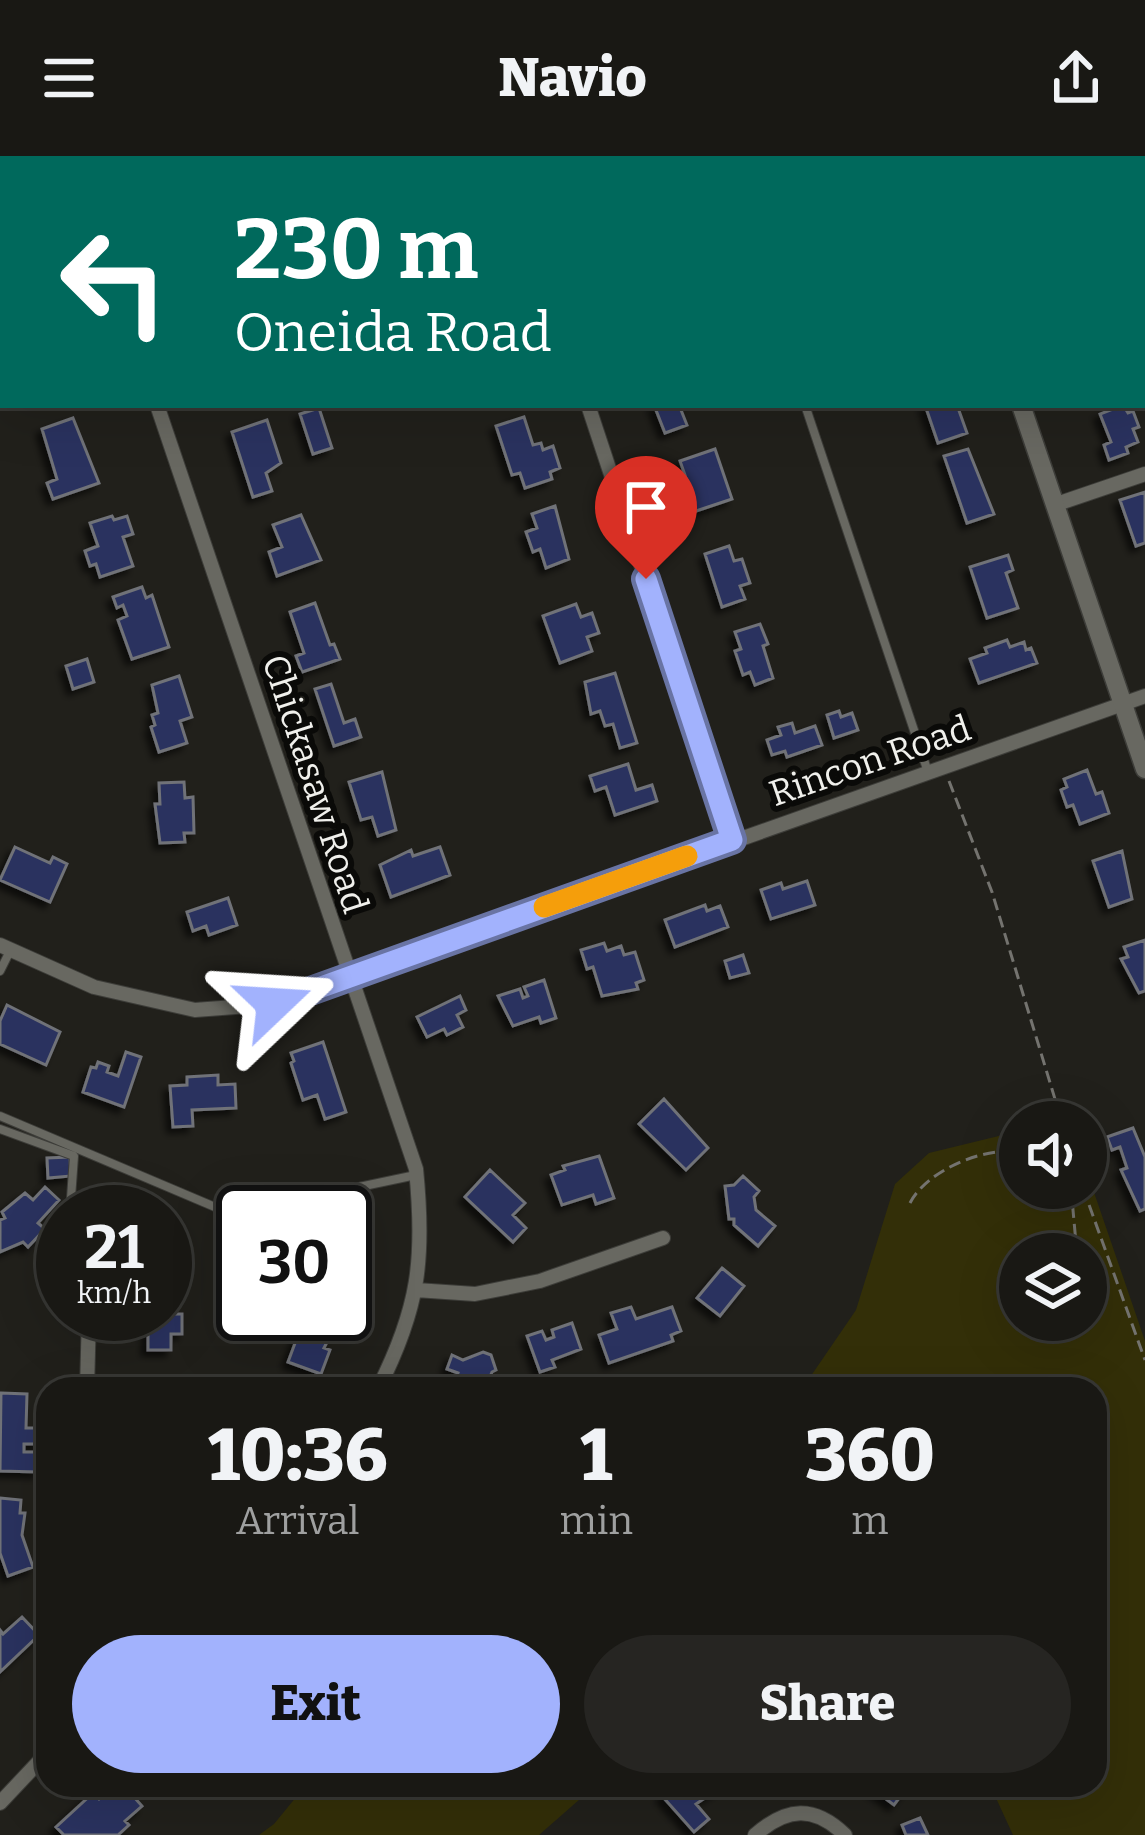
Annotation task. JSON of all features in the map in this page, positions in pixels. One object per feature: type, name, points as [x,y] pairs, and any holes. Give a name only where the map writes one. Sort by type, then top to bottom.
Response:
[{"type":"street","name":"Chickasaw Road","points":[[158,408],[416,1175],[422,1227],[416,1290],[384,1377]]},
{"type":"street","points":[[589,408],[732,840]]},
{"type":"street","points":[[1022,408],[1145,769]]},
{"type":"street","points":[[1054,505],[1145,474]]},
{"type":"street","name":"Rincon Road","points":[[5,948],[94,987],[195,1010],[274,1004],[1145,696]]},
{"type":"street","points":[[416,1290],[475,1294],[540,1281],[663,1238]]},
{"type":"street","points":[[87,1377],[88,1341]]},
{"type":"street","points":[[0,1803],[36,1765]]},
{"type":"street","points":[[755,1835],[792,1812],[824,1816],[845,1835]]},
{"type":"lane","points":[[806,408],[928,774]]},
{"type":"lane","points":[[0,971],[5,948]]},
{"type":"lane","points":[[0,1115],[222,1210],[287,1202],[416,1175]]},
{"type":"lane","points":[[0,1129],[74,1156],[74,1185]]},
{"type":"path","points":[[944,768],[992,892],[1056,1101]]},
{"type":"path","points":[[910,1203],[916,1190],[947,1170],[999,1153]]},
{"type":"path","points":[[1091,1209],[1145,1360]]},
{"type":"shaded area","points":[[999,1136],[999,1209],[1100,1209],[1145,1341],[1145,1835],[1013,1835],[996,1797],[1107,1797],[1107,1377],[810,1377],[856,1310],[895,1184],[929,1153]]},
{"type":"shaded area","points":[[296,1797],[582,1797],[539,1835],[259,1835]]},
{"type":"building","points":[[319,408],[332,448],[313,454],[300,414]]},
{"type":"building","points":[[655,408],[683,408],[687,425],[665,433]]},
{"type":"building","points":[[926,408],[958,408],[967,433],[938,443]]},
{"type":"building","points":[[1115,408],[1133,411],[1138,442],[1126,447],[1128,453],[1109,460],[1104,445],[1111,442],[1100,414]]},
{"type":"building","points":[[524,417],[533,445],[541,443],[543,450],[553,446],[560,468],[550,472],[552,479],[525,488],[520,473],[512,475],[496,426]]},
{"type":"building","points":[[73,418],[99,483],[53,499],[47,483],[57,479],[42,429]]},
{"type":"building","points":[[267,420],[281,463],[266,473],[272,491],[253,497],[232,432]]},
{"type":"building","points":[[715,449],[732,499],[693,512],[680,461]]},
{"type":"building","points":[[968,449],[994,514],[967,523],[944,456]]},
{"type":"building","points":[[1145,492],[1145,543],[1136,546],[1120,500]]},
{"type":"building","points":[[555,506],[569,559],[546,568],[540,549],[533,552],[526,532],[537,528],[532,514]]},
{"type":"building","points":[[301,515],[321,560],[277,576],[269,552],[282,547],[273,525]]},
{"type":"building","points":[[112,516],[114,520],[127,516],[133,534],[123,537],[133,566],[100,577],[85,551],[98,546],[90,523]]},
{"type":"building","points":[[729,546],[734,561],[742,559],[750,583],[740,586],[745,599],[722,607],[705,554]]},
{"type":"building","points":[[1008,555],[1013,570],[1006,573],[1018,608],[987,618],[970,567]]},
{"type":"building","points":[[142,587],[146,598],[152,595],[169,647],[132,659],[118,620],[127,616],[113,597]]},
{"type":"building","points":[[315,603],[340,659],[302,672],[296,656],[304,653],[290,612]]},
{"type":"building","points":[[576,604],[581,617],[592,613],[599,633],[587,637],[592,651],[560,663],[543,616]]},
{"type":"building","points":[[760,624],[773,678],[755,685],[750,672],[743,675],[735,632]]},
{"type":"building","points":[[1007,640],[1010,647],[1024,642],[1037,663],[979,683],[970,659]]},
{"type":"building","points":[[87,659],[94,682],[73,689],[66,666]]},
{"type":"building","points":[[615,673],[637,743],[620,748],[613,724],[605,726],[600,711],[591,714],[585,682]]},
{"type":"building","points":[[179,676],[192,717],[180,721],[187,743],[159,752],[151,727],[155,725],[152,715],[158,713],[152,685]]},
{"type":"building","points":[[331,684],[344,723],[355,719],[361,737],[334,746],[315,689]]},
{"type":"building","points":[[839,711],[841,717],[852,713],[858,730],[834,738],[827,715]]},
{"type":"building","points":[[792,723],[795,733],[815,726],[822,745],[787,757],[785,751],[772,755],[767,740],[781,735],[778,727]]},
{"type":"building","points":[[628,764],[636,790],[652,785],[657,801],[615,815],[606,787],[595,791],[590,776]]},
{"type":"building","points":[[1087,770],[1109,813],[1080,824],[1061,790],[1067,787],[1064,779]]},
{"type":"building","points":[[382,772],[396,830],[378,836],[372,817],[361,820],[349,782]]},
{"type":"building","points":[[184,782],[185,798],[193,797],[194,833],[184,833],[185,842],[160,843],[155,804],[160,804],[159,783]]},
{"type":"building","points":[[15,847],[50,863],[53,857],[67,864],[50,902],[0,880]]},
{"type":"building","points":[[440,847],[450,875],[391,897],[380,865],[411,850],[413,856]]},
{"type":"building","points":[[1122,851],[1132,899],[1109,907],[1093,861]]},
{"type":"building","points":[[807,881],[815,905],[771,919],[761,890]]},
{"type":"building","points":[[228,898],[237,925],[209,935],[206,926],[193,931],[187,912]]},
{"type":"building","points":[[705,905],[707,911],[720,906],[728,927],[675,947],[665,920]]},
{"type":"building","points":[[1145,940],[1145,991],[1139,993],[1121,959],[1128,957],[1124,947]]},
{"type":"building","points":[[604,943],[607,951],[621,946],[624,955],[635,952],[644,980],[636,983],[638,989],[602,996],[593,967],[587,969],[581,950]]},
{"type":"building","points":[[743,955],[749,973],[730,978],[725,961]]},
{"type":"building","points":[[544,980],[556,1018],[541,1023],[539,1017],[513,1026],[498,996],[520,989],[523,998],[528,996],[524,987]]},
{"type":"building","points":[[460,996],[466,1010],[457,1015],[463,1027],[427,1037],[417,1017]]},
{"type":"building","points":[[7,1005],[60,1032],[46,1065],[0,1044],[0,1021]]},
{"type":"building","points":[[323,1042],[346,1112],[325,1119],[317,1095],[303,1100],[291,1063],[291,1053]]},
{"type":"building","points":[[126,1052],[141,1057],[124,1107],[83,1092],[91,1067],[96,1068],[98,1062],[118,1076]]},
{"type":"building","points":[[218,1075],[218,1085],[235,1084],[236,1108],[192,1110],[193,1126],[173,1127],[170,1086],[187,1085],[187,1077]]},
{"type":"building","points":[[664,1099],[708,1148],[686,1170],[639,1124]]},
{"type":"building","points":[[1133,1128],[1145,1157],[1145,1209],[1140,1211],[1121,1170],[1127,1168],[1120,1147],[1112,1150],[1107,1137]]},
{"type":"building","points":[[599,1156],[614,1198],[596,1204],[593,1195],[562,1205],[551,1175],[565,1170],[563,1166]]},
{"type":"building","points":[[70,1157],[71,1176],[48,1178],[47,1158]]},
{"type":"building","points":[[490,1170],[525,1203],[513,1215],[526,1228],[513,1242],[465,1197]]},
{"type":"building","points":[[743,1176],[759,1191],[754,1197],[756,1210],[775,1226],[758,1246],[729,1219],[725,1186]]},
{"type":"building","points":[[25,1193],[33,1200],[36,1197],[36,1239],[28,1247],[23,1242],[0,1252],[2,1212]]},
{"type":"building","points":[[722,1268],[744,1286],[720,1316],[697,1298]]},
{"type":"building","points":[[631,1307],[636,1319],[672,1307],[681,1331],[671,1335],[673,1341],[609,1363],[599,1335],[617,1329],[611,1313]]},
{"type":"building","points":[[572,1323],[581,1349],[552,1360],[555,1367],[540,1372],[527,1336],[542,1331],[546,1340],[554,1337],[552,1330]]},
{"type":"building","points":[[148,1341],[171,1341],[171,1350],[148,1350]]},
{"type":"building","points":[[296,1341],[328,1341],[324,1348],[330,1350],[321,1374],[288,1362]]},
{"type":"building","points":[[483,1352],[491,1355],[496,1370],[490,1377],[456,1377],[458,1373],[447,1369],[452,1355],[463,1360]]},
{"type":"building","points":[[1,1393],[27,1394],[26,1428],[36,1428],[36,1444],[24,1444],[24,1452],[36,1452],[36,1472],[0,1471]]},
{"type":"building","points":[[0,1498],[21,1500],[20,1513],[25,1513],[22,1535],[33,1567],[8,1576],[0,1553]]},
{"type":"building","points":[[22,1617],[36,1638],[0,1672],[0,1630],[3,1634]]},
{"type":"building","points":[[89,1797],[134,1797],[142,1806],[118,1835],[64,1835],[56,1827]]},
{"type":"building","points":[[663,1797],[706,1797],[696,1804],[709,1819],[694,1832]]},
{"type":"building","points":[[920,1818],[928,1835],[906,1835],[902,1825]]},
{"type":"slow traffic","points":[[544,907],[687,856]]},
{"type":"route","points":[[274,1004],[732,840],[646,579]]}]
